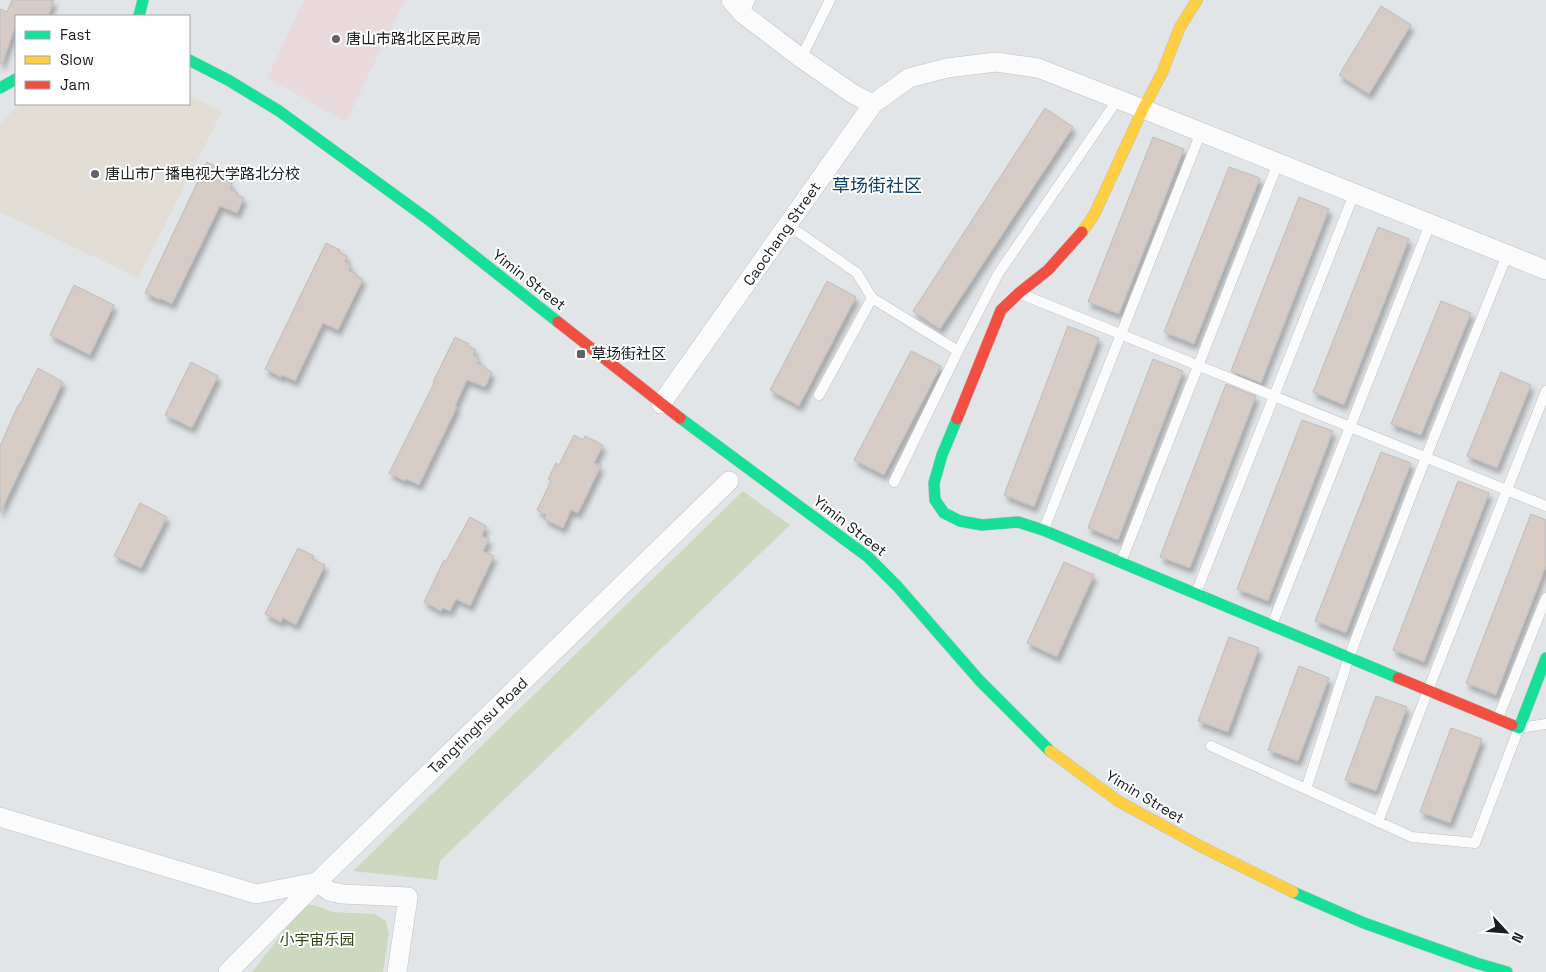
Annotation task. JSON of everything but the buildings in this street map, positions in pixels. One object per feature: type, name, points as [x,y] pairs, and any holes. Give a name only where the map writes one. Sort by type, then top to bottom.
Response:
[{"type":"street","points":[[139,15],[143,0]]},
{"type":"street","points":[[1197,0],[1180,27],[1162,72],[1094,215],[1076,240],[1048,270],[1001,310],[945,446],[934,483],[935,500],[944,513],[960,521],[982,526],[1018,522],[1043,530],[1519,728],[1546,658]]},
{"type":"street","points":[[741,5],[801,58],[853,94],[873,104]]},
{"type":"street","name":"Yimin Street","points":[[190,61],[228,80],[279,111],[429,220],[661,404],[868,557],[897,586],[980,681],[1052,754],[1118,801],[1202,847],[1304,897],[1364,923],[1476,963],[1507,972]]},
{"type":"street","name":"Caochang Street","points":[[661,404],[873,104],[909,78],[946,68],[996,62],[1038,68],[1546,270]]},
{"type":"street","name":"Tangtinghsu Road","points":[[228,972],[317,882],[730,481]]},
{"type":"street","points":[[0,817],[256,894],[317,882],[329,891],[342,894],[408,897],[397,972]]},
{"type":"lane","points":[[801,58],[830,0]]},
{"type":"lane","points":[[894,482],[998,274],[1118,99]]},
{"type":"lane","points":[[1043,530],[1201,132]]},
{"type":"lane","points":[[1121,562],[1278,163]]},
{"type":"lane","points":[[1196,594],[1354,194]]},
{"type":"lane","points":[[1272,625],[1430,224]]},
{"type":"lane","points":[[788,225],[857,273],[872,298],[958,351]]},
{"type":"lane","points":[[1306,789],[1349,657],[1507,254]]},
{"type":"lane","points":[[1019,293],[1546,506]]},
{"type":"lane","points":[[819,395],[872,298]]},
{"type":"lane","points":[[1378,822],[1546,391]]},
{"type":"lane","points":[[1497,719],[1546,598]]},
{"type":"lane","points":[[1211,746],[1412,837],[1474,843],[1519,728],[1546,724]]},
{"type":"lane","points":[[1465,972],[1476,963]]},
{"type":"shaded area","name":"唐山市路北区民政局","points":[[304,0],[405,0],[346,122],[267,78]]},
{"type":"shaded area","name":"唐山市广播电视大学路北分校","points":[[190,96],[222,112],[138,278],[0,212],[0,125],[11,112],[22,105],[190,105]]},
{"type":"green space","points":[[743,491],[790,525],[440,861],[437,880],[353,871]]},
{"type":"green space","name":"小宇宙乐园","points":[[304,905],[315,905],[332,912],[375,914],[386,921],[389,933],[383,972],[252,972]]},
{"type":"traffic: fast","points":[[139,15],[143,0]]},
{"type":"traffic: fast","points":[[190,61],[228,80],[279,111],[429,220],[558,322]]},
{"type":"traffic: fast","points":[[0,88],[15,80]]},
{"type":"traffic: fast","points":[[680,418],[868,557],[897,586],[980,681],[1050,751]]},
{"type":"traffic: fast","points":[[957,419],[942,455],[934,483],[935,500],[944,513],[960,521],[982,525],[1018,522],[1043,530],[1398,678]]},
{"type":"traffic: fast","points":[[1512,725],[1519,728],[1546,658]]},
{"type":"traffic: fast","points":[[1293,892],[1364,923],[1476,963],[1507,972]]},
{"type":"traffic: slow","points":[[1082,232],[1094,215],[1143,109],[1162,73],[1180,27],[1197,0]]},
{"type":"traffic: slow","points":[[1050,751],[1118,801],[1202,847],[1293,892]]},
{"type":"traffic: jam","points":[[957,419],[1001,310],[1048,270],[1082,232]]},
{"type":"traffic: jam","points":[[558,322],[680,418]]},
{"type":"traffic: jam","points":[[1398,678],[1512,725]]},
{"type":"place","name":"唐山市路北区民政局","points":[[336,39]]},
{"type":"place","name":"唐山市广播电视大学路北分校","points":[[95,174]]},
{"type":"place","name":"草场街社区","points":[[581,354]]},
{"type":"district","name":"草场街社区","points":[[877,186]]}]
